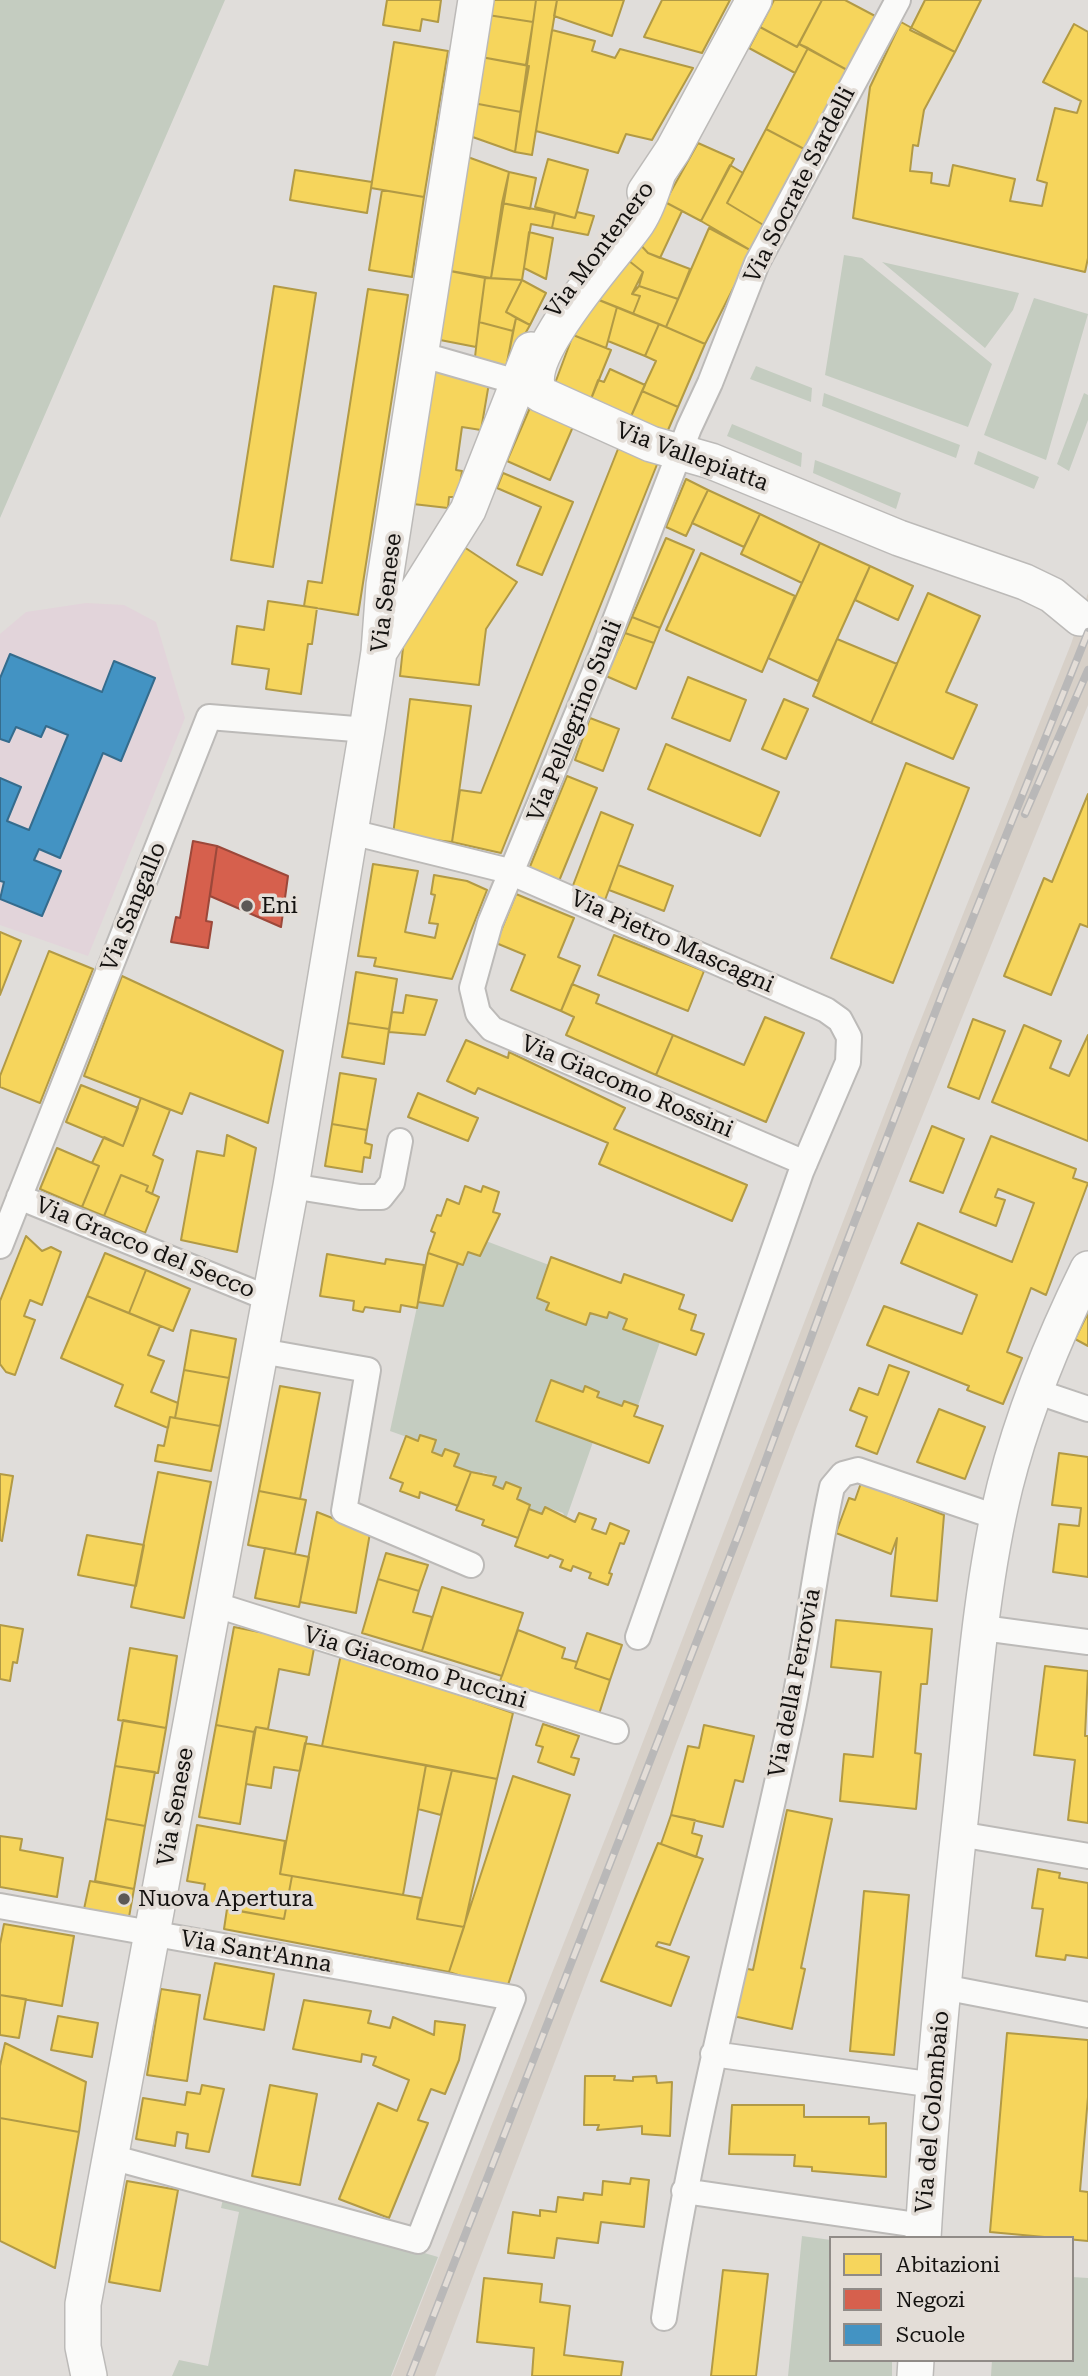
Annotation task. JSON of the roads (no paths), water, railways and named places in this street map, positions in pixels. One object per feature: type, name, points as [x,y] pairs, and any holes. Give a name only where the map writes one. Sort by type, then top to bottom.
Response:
[{"type":"main road","name":"Via Senese","points":[[65,2376],[83,2304],[111,2157],[291,1186],[367,730],[379,652],[384,585],[423,355],[428,297],[476,0]]},
{"type":"main road","name":"Via Montenero","points":[[379,652],[468,510],[517,382],[552,309],[658,173],[754,0]]},
{"type":"main road","name":"Via Vallepiatta","points":[[658,173],[637,222],[564,318],[542,361],[537,386],[546,398],[651,444],[711,461],[899,538],[1025,582],[1052,595],[1080,618]]},
{"type":"main road","points":[[398,506],[406,530],[420,542],[436,536],[468,510]]},
{"type":"main road","name":"Via del Colombaio","points":[[923,2232],[943,1987],[959,1834],[999,1518],[1014,1454],[1035,1391],[1088,1269]]},
{"type":"main road","name":"Via Senese","points":[[83,2304],[83,2347],[89,2376]]},
{"type":"street","name":"Via Socrate Sardelli","points":[[679,453],[762,251],[894,1]]},
{"type":"street","points":[[423,355],[517,382]]},
{"type":"street","name":"Via Pellegrino Suali","points":[[472,988],[480,951],[603,654],[679,453]]},
{"type":"street","name":"Via Sangallo","points":[[0,1245],[209,716],[367,730]]},
{"type":"street","name":"Via Pietro Mascagni","points":[[351,832],[511,872],[826,1010],[840,1020],[849,1037],[848,1062],[805,1163],[638,1637]]},
{"type":"street","name":"Via Giacomo Rossini","points":[[472,988],[478,1013],[492,1029],[805,1163]]},
{"type":"street","points":[[291,1186],[360,1198],[381,1197],[392,1183],[400,1141]]},
{"type":"street","name":"Via Gracco del Secco","points":[[19,1197],[270,1299]]},
{"type":"street","points":[[261,1351],[368,1370],[344,1511],[471,1565]]},
{"type":"street","points":[[1035,1391],[1088,1409]]},
{"type":"street","name":"Via della Ferrovia","points":[[664,2318],[684,2191],[713,2054],[788,1735],[832,1487],[843,1474],[858,1470],[999,1518]]},
{"type":"street","name":"Via Giacomo Puccini","points":[[214,1604],[616,1731]]},
{"type":"street","points":[[983,1628],[1088,1642]]},
{"type":"street","points":[[959,1834],[1088,1856]]},
{"type":"street","name":"Via Sant'Anna","points":[[0,1906],[513,1998],[418,2242],[111,2157]]},
{"type":"street","name":"Via del Colombaio","points":[[943,1987],[1088,2015]]},
{"type":"street","points":[[713,2054],[935,2085]]},
{"type":"street","points":[[684,2191],[923,2232]]},
{"type":"railway","points":[[410,2376],[739,1533],[834,1275],[943,992],[1088,632]]},
{"type":"railway","points":[[1025,814],[1088,670]]},
{"type":"place","name":"Eni","points":[[247,906]]},
{"type":"place","name":"Nuova Apertura","points":[[124,1899]]}]
